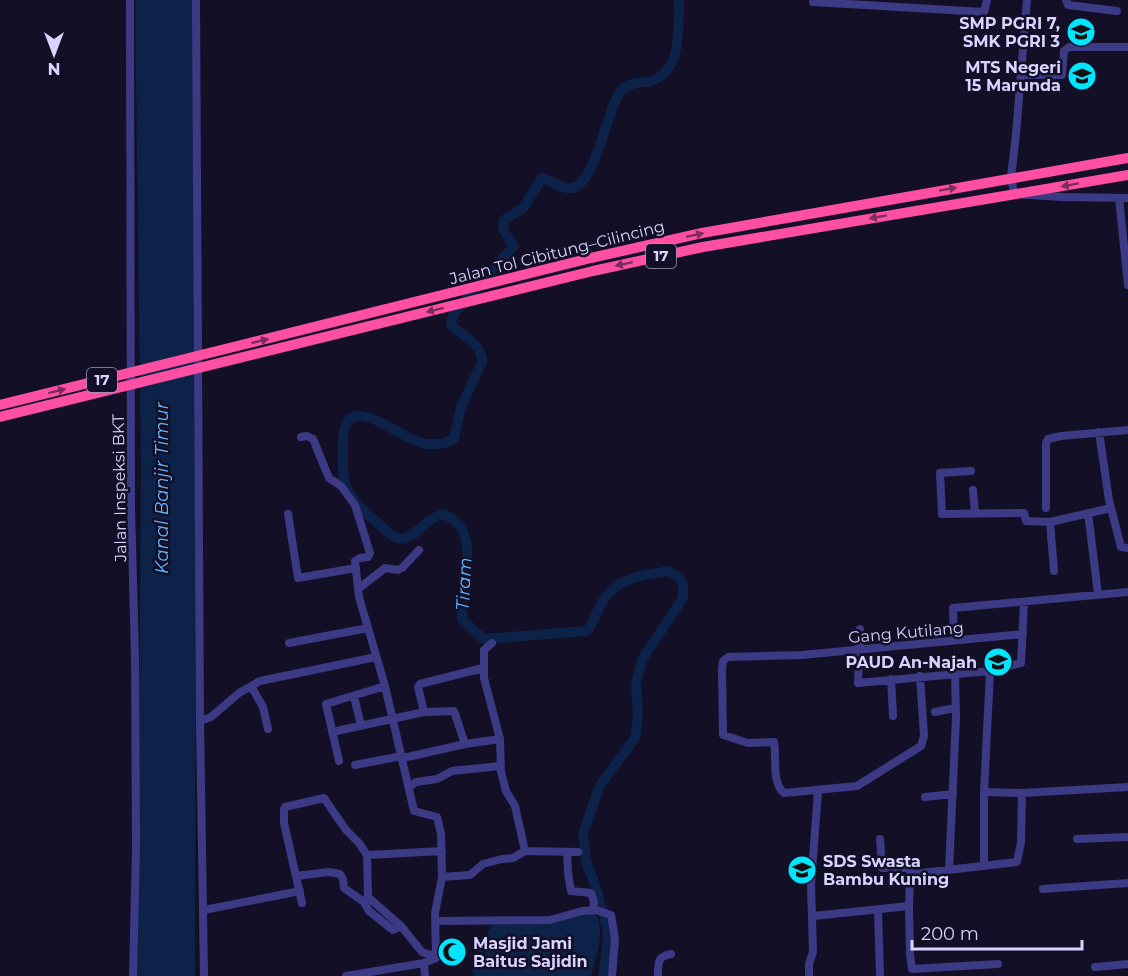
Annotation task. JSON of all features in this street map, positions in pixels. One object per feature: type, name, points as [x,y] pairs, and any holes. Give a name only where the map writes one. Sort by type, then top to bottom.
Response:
[{"type":"highway","name":"Jalan Tol Cibitung–Cilincing","points":[[0,405],[691,235],[1128,158]]},
{"type":"highway","name":"Jalan Tol Cibitung–Cilincing","points":[[0,417],[593,271],[703,247],[1128,175]]},
{"type":"street","name":"Jalan Inspeksi BKT","points":[[130,0],[131,496],[136,848],[133,975]]},
{"type":"street","points":[[196,0],[200,721],[204,976]]},
{"type":"street","points":[[813,2],[878,3],[984,12],[987,0]]},
{"type":"street","points":[[1027,0],[1011,177],[1014,194],[1128,198]]},
{"type":"street","points":[[1066,0],[1068,6],[1117,11]]},
{"type":"street","points":[[1021,75],[1062,75],[1063,54],[1069,46],[1128,47]]},
{"type":"street","points":[[1119,198],[1128,285]]},
{"type":"street","points":[[1046,508],[1047,440],[1061,436],[1128,430]]},
{"type":"street","points":[[1099,432],[1111,508],[1121,547],[1128,548]]},
{"type":"street","points":[[301,437],[312,438],[329,478],[341,486],[355,505],[363,526],[370,553],[368,557],[356,560],[358,597],[385,686],[415,812],[437,817],[442,851],[442,877],[435,913],[437,953],[435,959],[424,963],[346,976]]},
{"type":"street","points":[[970,471],[940,473],[941,513],[1024,513],[1026,521],[1050,522],[1111,508]]},
{"type":"street","points":[[973,490],[975,513]]},
{"type":"street","points":[[1088,513],[1098,594]]},
{"type":"street","points":[[288,514],[297,578],[356,568]]},
{"type":"street","points":[[1050,522],[1054,571]]},
{"type":"street","points":[[358,589],[385,568],[398,570],[402,568],[419,550]]},
{"type":"street","points":[[954,640],[952,608],[1128,592]]},
{"type":"street","points":[[860,629],[858,683],[990,671],[1021,663],[1024,602]]},
{"type":"street","points":[[289,643],[368,628]]},
{"type":"street","name":"Gang Kutilang","points":[[818,791],[781,792],[776,778],[773,741],[748,743],[723,735],[723,661],[728,657],[792,655],[1023,634]]},
{"type":"street","points":[[492,644],[484,650],[483,668],[486,688],[500,739],[500,766],[506,791],[515,806],[525,850]]},
{"type":"street","points":[[200,721],[211,717],[251,686],[274,677],[376,657]]},
{"type":"street","points":[[424,712],[418,687],[420,684],[483,668]]},
{"type":"street","points":[[984,866],[984,792],[990,671]]},
{"type":"street","points":[[949,870],[956,708],[955,673]]},
{"type":"street","points":[[809,976],[809,964],[813,952],[811,885],[818,791],[857,786],[921,746],[924,736],[920,676]]},
{"type":"street","points":[[891,679],[892,716]]},
{"type":"street","points":[[251,686],[262,707],[268,729]]},
{"type":"street","points":[[339,761],[326,704],[385,686]]},
{"type":"street","points":[[354,696],[361,726]]},
{"type":"street","points":[[935,712],[956,708]]},
{"type":"street","points":[[332,732],[424,712],[454,711],[465,744]]},
{"type":"street","points":[[355,765],[500,739]]},
{"type":"street","points":[[409,787],[416,782],[437,779],[452,771],[500,766]]},
{"type":"street","points":[[984,792],[1022,793],[1128,787]]},
{"type":"street","points":[[998,964],[912,969],[909,880],[913,874],[1014,863],[1019,860],[1022,793]]},
{"type":"street","points":[[925,797],[953,794]]},
{"type":"street","points":[[302,903],[284,823],[285,807],[324,798],[367,855],[368,897],[401,926],[422,951],[430,955],[437,953]]},
{"type":"street","points":[[1077,839],[1128,837]]},
{"type":"street","points":[[880,839],[882,868],[907,868],[913,874]]},
{"type":"street","points":[[442,877],[470,875],[483,864],[513,858],[525,850],[578,852]]},
{"type":"street","points":[[367,855],[442,851]]},
{"type":"street","points":[[567,852],[572,891],[591,893],[597,910]]},
{"type":"street","points":[[296,876],[329,872],[340,874],[344,888],[364,902],[369,911],[393,930],[401,926]]},
{"type":"street","points":[[1043,889],[1128,883]]},
{"type":"street","points":[[204,910],[300,891]]},
{"type":"street","points":[[813,916],[909,906]]},
{"type":"street","points":[[878,909],[880,976]]},
{"type":"street","points":[[436,921],[550,920],[597,910],[611,915],[615,934],[612,976]]},
{"type":"street","points":[[658,976],[659,960],[662,956],[671,954]]},
{"type":"street","points":[[424,963],[425,976]]},
{"type":"street","points":[[1095,967],[1128,964]]},
{"type":"street","points":[[123,976],[133,975]]},
{"type":"water","name":"Kanal Banjir Timur","points":[[135,0],[193,0],[196,565],[195,976],[137,976],[141,466]]},
{"type":"water","points":[[594,912],[598,919],[600,935],[591,976],[475,976],[472,972],[480,947],[493,924]]},
{"type":"waterway","name":"Tiram","points":[[603,976],[608,940],[607,927],[586,861],[583,834],[600,785],[635,738],[638,716],[636,683],[643,658],[683,598],[683,584],[679,577],[669,571],[629,580],[606,596],[587,631],[483,639],[462,619],[467,554],[461,527],[444,514],[429,521],[411,536],[399,538],[391,535],[359,505],[345,484],[343,476],[344,431],[350,419],[359,416],[370,418],[423,443],[439,444],[454,439],[461,407],[482,362],[475,345],[451,325],[453,315],[514,246],[503,230],[504,220],[523,208],[542,178],[568,188],[580,184],[594,162],[614,104],[621,91],[630,85],[658,78],[667,71],[676,49],[679,0]]},
{"type":"place","name":"SMP PGRI 7, SMK PGRI 3","points":[[1081,32]]},
{"type":"place","name":"MTS Negeri 15 Marunda","points":[[1082,76]]},
{"type":"place","name":"PAUD An-Najah","points":[[998,662]]},
{"type":"place","name":"SDS Swasta Bambu Kuning","points":[[802,870]]},
{"type":"place","name":"Masjid Jami Baitus Sajidin","points":[[452,952]]}]
